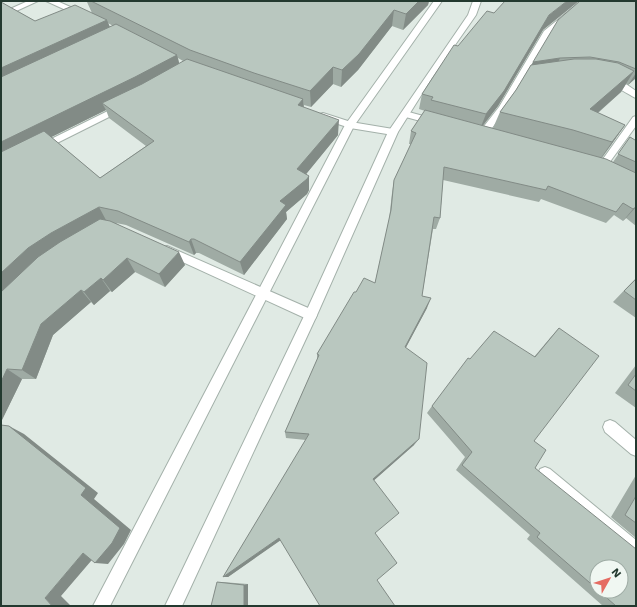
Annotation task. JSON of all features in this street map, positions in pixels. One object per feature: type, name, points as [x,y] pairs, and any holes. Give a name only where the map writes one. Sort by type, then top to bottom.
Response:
[{"type":"street","points":[[1,16],[34,1]]},
{"type":"street","points":[[50,1],[88,17]]},
{"type":"street","points":[[67,7],[76,1]]},
{"type":"street","points":[[100,606],[350,125],[438,1]]},
{"type":"street","points":[[173,606],[311,315],[393,132],[428,78],[472,15],[477,1]]},
{"type":"street","points":[[483,134],[503,108],[547,33],[585,1]]},
{"type":"street","points":[[605,78],[620,84],[636,95]]},
{"type":"street","points":[[518,82],[533,80]]},
{"type":"street","points":[[34,151],[132,102]]},
{"type":"street","points":[[312,113],[350,125],[393,132]]},
{"type":"street","points":[[405,114],[448,125]]},
{"type":"street","points":[[602,168],[636,119]]},
{"type":"street","points":[[156,245],[264,292],[311,315]]},
{"type":"street","points":[[610,426],[636,449]]},
{"type":"street","points":[[545,474],[636,550]]},
{"type":"building","points":[[91,1],[419,1],[406,14],[394,10],[359,54],[342,70],[333,67],[310,91],[190,50]]},
{"type":"building","points":[[505,1],[567,1],[549,15],[504,91],[486,114],[431,100],[433,97],[422,94],[454,45],[458,46],[487,11],[494,13]]},
{"type":"building","points":[[580,1],[636,1],[636,69],[619,62],[590,57],[560,58],[533,62],[558,20]]},
{"type":"building","points":[[1,2],[35,21],[75,5],[107,20],[1,68]]},
{"type":"building","points":[[116,24],[177,55],[1,142],[1,77]]},
{"type":"building","points":[[187,59],[303,99],[298,105],[339,120],[297,169],[309,176],[307,179],[280,201],[286,205],[240,262],[194,239],[191,239],[189,242],[118,211],[99,207],[51,233],[28,248],[1,273],[1,152],[44,131],[100,178],[154,141],[102,103],[142,84]]},
{"type":"building","points":[[574,59],[596,59],[618,63],[634,71],[590,109],[625,125],[612,142],[573,130],[500,112],[516,90],[531,65]]},
{"type":"building","points":[[425,110],[606,159],[636,173],[636,207],[633,209],[623,203],[616,212],[548,186],[546,190],[444,167],[440,218],[434,217],[422,296],[431,298],[405,347],[427,363],[419,439],[373,479],[399,513],[375,533],[397,563],[377,580],[395,606],[320,606],[279,538],[223,577],[309,434],[285,432],[319,355],[317,354],[364,278],[375,283],[391,210],[394,180],[416,133],[411,131]]},
{"type":"building","points":[[630,137],[636,140],[636,162],[618,154]]},
{"type":"building","points":[[100,219],[110,221],[179,252],[159,274],[127,258],[103,280],[101,278],[84,292],[81,290],[41,324],[22,370],[7,369],[1,382],[1,292],[38,257],[60,242]]},
{"type":"building","points":[[636,279],[636,300],[624,291]]},
{"type":"building","points":[[559,328],[599,356],[534,441],[546,450],[535,468],[636,549],[636,606],[616,606],[608,599],[629,599],[629,559],[589,559],[589,582],[537,537],[540,533],[462,465],[472,452],[432,406],[468,358],[470,359],[494,331],[535,357]]},
{"type":"building","points":[[636,374],[636,391],[628,385]]},
{"type":"building","points":[[1,425],[9,426],[86,488],[81,495],[120,528],[112,543],[95,563],[83,553],[45,598],[52,606],[1,606]]},
{"type":"building","points":[[636,496],[636,523],[625,515]]},
{"type":"building","points":[[217,582],[244,585],[244,606],[211,606]]}]
